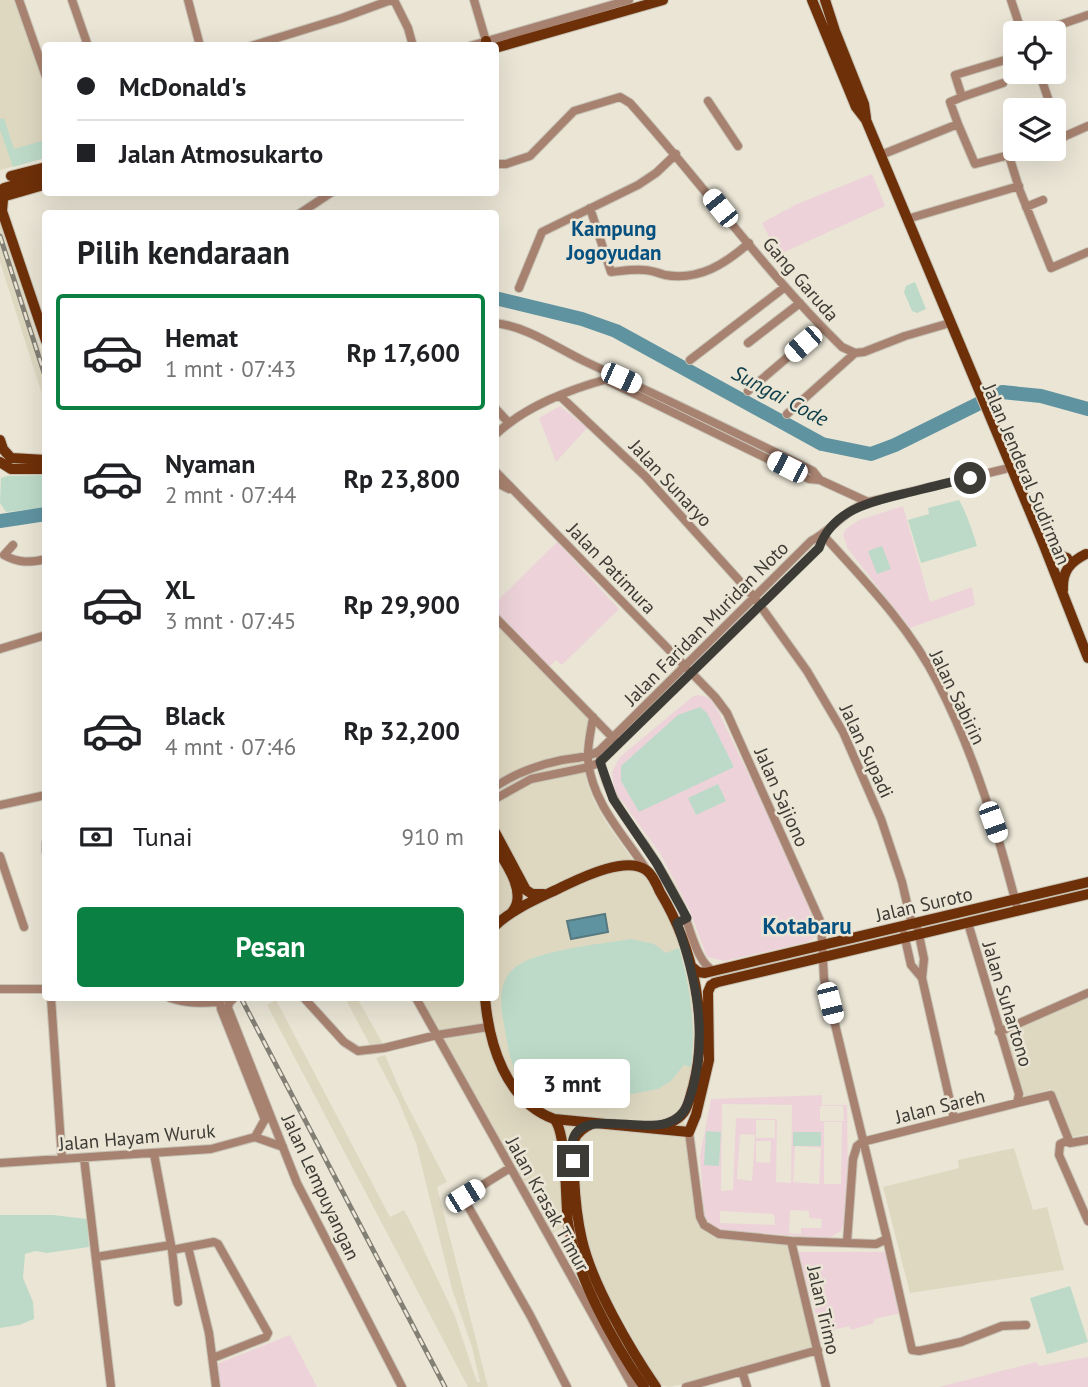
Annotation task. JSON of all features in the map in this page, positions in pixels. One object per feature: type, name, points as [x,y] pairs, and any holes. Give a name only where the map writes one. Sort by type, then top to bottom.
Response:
[{"type":"main road","points":[[499,42],[627,4],[663,0]]},
{"type":"main road","name":"Jalan Jenderal Sudirman","points":[[812,0],[840,56]]},
{"type":"main road","name":"Jalan Jenderal Sudirman","points":[[825,0],[856,107],[866,120],[881,155],[968,373],[1044,547],[1047,561]]},
{"type":"main road","points":[[11,176],[42,168]]},
{"type":"main road","points":[[3,193],[42,178]]},
{"type":"main road","points":[[3,193],[42,186]]},
{"type":"main road","points":[[3,193],[2,211],[42,329]]},
{"type":"main road","points":[[0,440],[11,458],[42,460]]},
{"type":"main road","name":"Jalan Jenderal Sudirman","points":[[1000,448],[1005,468],[1031,531],[1047,561],[1088,658]]},
{"type":"main road","points":[[0,462],[11,468],[42,469]]},
{"type":"main road","points":[[1031,531],[1044,547],[1067,558]]},
{"type":"main road","points":[[1047,561],[1087,554]]},
{"type":"main road","points":[[1065,603],[1065,573],[1072,563],[1087,554]]},
{"type":"main road","points":[[499,839],[528,892],[535,895],[551,892]]},
{"type":"main road","points":[[499,854],[517,890],[517,904],[510,914]]},
{"type":"main road","points":[[499,923],[551,892],[606,869],[632,866],[647,870],[682,921],[697,1001],[699,1052],[688,1103],[677,1118],[651,1127]]},
{"type":"main road","name":"Jalan Suroto","points":[[911,930],[968,923],[1088,882]]},
{"type":"main road","name":"Jalan Suroto","points":[[697,1001],[701,988],[716,977],[1016,906],[1088,894]]},
{"type":"main road","name":"Jalan Suroto","points":[[690,964],[700,973],[716,977]]},
{"type":"main road","points":[[485,1001],[488,1027],[501,1064],[516,1090],[535,1108],[554,1119],[690,1132],[709,1060],[708,992],[716,977]]},
{"type":"main road","points":[[554,1119],[562,1133],[577,1241],[587,1286],[644,1387]]},
{"type":"main road","points":[[571,1204],[573,1139],[579,1130],[597,1122]]},
{"type":"main road","points":[[587,1286],[656,1387]]},
{"type":"street","points":[[19,0],[42,66]]},
{"type":"street","points":[[72,0],[87,42]]},
{"type":"street","points":[[188,0],[199,42]]},
{"type":"street","points":[[264,42],[342,19],[391,0],[408,27],[412,42]]},
{"type":"street","points":[[474,0],[489,42]]},
{"type":"street","points":[[1011,0],[1018,21]]},
{"type":"street","points":[[1066,22],[1088,15]]},
{"type":"street","points":[[962,97],[955,75],[1003,61]]},
{"type":"street","points":[[1003,83],[950,102],[975,164],[1003,157]]},
{"type":"street","name":"Gang Garuda","points":[[499,164],[530,156],[575,111],[620,97],[630,103],[676,154],[821,328],[842,347],[855,353]]},
{"type":"street","points":[[708,101],[738,146]]},
{"type":"street","points":[[881,155],[958,124]]},
{"type":"street","points":[[1066,136],[1088,126]]},
{"type":"street","points":[[519,288],[542,232],[648,179],[676,154]]},
{"type":"street","points":[[1011,161],[1051,268],[1088,252]]},
{"type":"street","points":[[3,193],[11,176]]},
{"type":"street","points":[[907,219],[1019,186]]},
{"type":"street","points":[[305,210],[326,196]]},
{"type":"street","points":[[1026,207],[1043,200]]},
{"type":"street","points":[[590,208],[611,272],[648,270],[683,276],[701,273],[730,261],[749,243]]},
{"type":"street","points":[[690,360],[785,286]]},
{"type":"street","points":[[748,343],[800,303]]},
{"type":"street","points":[[787,414],[855,353],[927,328],[936,329],[950,323]]},
{"type":"street","points":[[499,324],[519,328],[537,336],[657,399],[813,471],[820,480],[868,502]]},
{"type":"street","points":[[748,391],[821,328]]},
{"type":"street","points":[[499,432],[509,423],[560,396],[604,379],[621,378]]},
{"type":"street","points":[[604,379],[657,399]]},
{"type":"street","name":"Jalan Sunaryo","points":[[560,396],[645,476],[760,607]]},
{"type":"street","points":[[499,412],[509,423]]},
{"type":"street","name":"Jalan Faridan Muridan Noto","points":[[616,741],[754,597],[811,541],[823,535],[845,514],[868,502],[1005,468]]},
{"type":"street","name":"Jalan Patimura","points":[[499,475],[692,673]]},
{"type":"street","name":"Jalan Patimura","points":[[499,484],[515,492]]},
{"type":"street","name":"Jalan Faridan Muridan Noto","points":[[616,741],[760,607],[819,548],[823,535]]},
{"type":"street","name":"Jalan Sabirin","points":[[823,535],[896,620],[937,682],[972,762],[997,830],[1016,906]]},
{"type":"street","points":[[13,545],[2,556],[24,562],[42,560]]},
{"type":"street","name":"Jalan Supadi","points":[[760,607],[815,684],[846,740],[890,844],[902,882],[911,930]]},
{"type":"street","points":[[499,621],[616,741]]},
{"type":"street","points":[[0,649],[42,636]]},
{"type":"street","name":"Jalan Sajiono","points":[[692,673],[727,713],[819,917],[824,979],[912,1350],[919,1351],[961,1342],[1002,1326],[1026,1325]]},
{"type":"street","points":[[593,717],[588,756],[599,799],[647,870]]},
{"type":"street","points":[[499,785],[527,770],[588,756],[616,741]]},
{"type":"street","points":[[499,797],[531,779],[600,762],[616,741]]},
{"type":"street","points":[[598,751],[613,799],[671,887],[682,921],[702,962],[716,977]]},
{"type":"street","points":[[527,770],[531,779]]},
{"type":"street","points":[[0,805],[42,796]]},
{"type":"street","points":[[0,856],[24,927]]},
{"type":"street","name":"Jalan Suhartono","points":[[968,923],[1018,1098]]},
{"type":"street","points":[[911,930],[911,965],[922,978]]},
{"type":"street","points":[[911,930],[924,960],[922,978],[954,1119]]},
{"type":"street","points":[[0,989],[42,989]]},
{"type":"street","points":[[999,1032],[1088,993]]},
{"type":"street","points":[[51,1001],[62,1159]]},
{"type":"street","points":[[180,1001],[202,1001]]},
{"type":"street","name":"Jalan Lempuyangan","points":[[222,1001],[267,1116],[297,1183],[402,1387]]},
{"type":"street","name":"Jalan Lempuyangan","points":[[231,1001],[228,1008],[267,1116]]},
{"type":"street","points":[[307,1001],[344,1042],[358,1051],[488,1027]]},
{"type":"street","name":"Jalan Krasak Timur","points":[[418,1001],[510,1168],[587,1286],[633,1387]]},
{"type":"street","name":"Jalan Sareh","points":[[862,1142],[954,1119],[1018,1098],[1051,1095],[1069,1140]]},
{"type":"street","points":[[267,1116],[256,1137],[283,1147]]},
{"type":"street","points":[[690,1132],[699,1211],[704,1225],[719,1234],[792,1241],[876,1244],[887,1239]]},
{"type":"street","name":"Jalan Hayam Wuruk","points":[[0,1163],[211,1149],[256,1137]]},
{"type":"street","points":[[1088,1140],[1072,1144],[1069,1140],[1060,1144],[1059,1155],[1088,1221]]},
{"type":"street","points":[[847,1242],[853,1159],[862,1142]]},
{"type":"street","points":[[154,1154],[172,1248],[178,1302]]},
{"type":"street","points":[[84,1158],[111,1387]]},
{"type":"street","points":[[510,1168],[464,1199],[530,1315],[567,1387]]},
{"type":"street","name":"Jalan Trimo","points":[[792,1241],[826,1387]]},
{"type":"street","points":[[96,1257],[214,1242],[218,1244],[268,1334],[213,1358]]},
{"type":"street","points":[[188,1247],[213,1358],[216,1387]]},
{"type":"street","points":[[686,1387],[818,1350]]},
{"type":"street","points":[[742,1371],[747,1387]]},
{"type":"shaded area","points":[[0,0],[15,0],[42,81],[42,159],[0,170]]},
{"type":"shaded area","points":[[872,174],[885,206],[778,255],[762,223],[797,204]]},
{"type":"shaded area","points":[[0,220],[42,353],[42,395],[0,262]]},
{"type":"shaded area","points":[[560,406],[587,428],[556,462],[539,418]]},
{"type":"shaded area","points":[[903,506],[930,602],[972,587],[975,605],[910,628],[848,549],[843,535],[846,529],[859,520]]},
{"type":"shaded area","points":[[557,542],[619,609],[562,665],[556,660],[549,667],[499,616],[499,599]]},
{"type":"shaded area","points":[[499,627],[588,718],[583,747],[587,783],[594,801],[607,824],[657,894],[676,937],[691,987],[694,1034],[690,1079],[681,1104],[703,1227],[791,1242],[819,1352],[744,1372],[669,1387],[659,1385],[599,1278],[581,1218],[551,1234],[418,1001],[499,1001]]},
{"type":"shaded area","points":[[698,695],[712,701],[717,709],[782,844],[816,926],[816,936],[808,942],[725,961],[707,957],[689,909],[661,855],[614,790],[612,772],[620,757],[692,697]]},
{"type":"shaded area","points":[[1088,996],[1088,1134],[1072,1137],[1051,1089],[1025,1098],[1005,1032]]},
{"type":"shaded area","points":[[277,1001],[390,1217],[404,1210],[455,1316],[477,1382],[480,1382],[472,1347],[452,1289],[416,1143],[376,1058],[385,1055],[403,1097],[447,1182],[437,1187],[488,1387],[468,1387],[267,1005]]},
{"type":"shaded area","points":[[347,1001],[359,1001],[383,1044],[371,1047]]},
{"type":"shaded area","points":[[822,1095],[822,1105],[847,1105],[848,1187],[846,1219],[841,1231],[829,1238],[714,1230],[704,1216],[700,1156],[711,1099]],"holes":[[[722,1104],[792,1105],[791,1183],[776,1182],[777,1119],[736,1118],[733,1190],[721,1191]],[[820,1106],[843,1106],[844,1121],[820,1121]],[[756,1120],[775,1120],[775,1138],[756,1138]],[[824,1122],[842,1122],[841,1184],[824,1184]],[[740,1134],[755,1135],[752,1181],[737,1179]],[[756,1141],[771,1141],[770,1163],[756,1162]],[[795,1146],[821,1148],[819,1184],[793,1182]],[[790,1210],[809,1211],[809,1218],[822,1219],[821,1228],[801,1228],[801,1234],[789,1233]],[[720,1211],[774,1214],[775,1225],[720,1223]]]},
{"type":"shaded area","points":[[1014,1148],[1033,1210],[1047,1207],[1064,1270],[910,1293],[883,1187],[959,1168],[958,1160]]},
{"type":"shaded area","points":[[798,1252],[889,1252],[901,1313],[874,1319],[874,1323],[851,1330],[849,1326],[821,1333]]},
{"type":"shaded area","points":[[290,1335],[317,1387],[218,1387],[217,1364]]},
{"type":"shaded area","points":[[1088,1357],[1088,1387],[939,1387],[1037,1362],[1039,1366]]},
{"type":"green space","points":[[4,118],[14,149],[42,141],[42,159],[13,167],[0,130],[0,119]]},
{"type":"green space","points":[[915,282],[926,309],[917,313],[912,311],[904,292],[906,286]]},
{"type":"green space","points":[[42,475],[42,508],[6,512],[0,503],[1,478]]},
{"type":"green space","points":[[959,500],[977,546],[921,563],[908,520],[929,514],[928,508]]},
{"type":"green space","points":[[882,546],[891,569],[877,574],[868,551]]},
{"type":"green space","points":[[700,707],[707,713],[734,767],[639,812],[621,781],[621,766],[678,715]]},
{"type":"green space","points":[[718,784],[726,801],[696,815],[688,798]]},
{"type":"green space","points":[[631,939],[654,944],[666,953],[679,948],[691,1007],[691,1067],[684,1065],[671,1081],[658,1089],[568,1106],[539,1101],[521,1083],[511,1058],[501,1006],[504,983],[513,969],[536,957],[551,952]]},
{"type":"green space","points":[[706,1131],[721,1132],[719,1166],[704,1165]]},
{"type":"green space","points":[[793,1132],[821,1132],[821,1146],[793,1146]]},
{"type":"green space","points":[[0,1215],[53,1215],[87,1219],[89,1247],[25,1254],[23,1278],[33,1302],[34,1319],[0,1328]]},
{"type":"green space","points":[[1070,1286],[1088,1342],[1047,1354],[1030,1298]]},
{"type":"water","points":[[605,914],[608,932],[571,939],[567,921]]},
{"type":"waterway","name":"Sungai Code","points":[[499,299],[582,319],[616,331],[822,444],[871,454],[895,445],[1002,392],[1041,396],[1088,409]]},
{"type":"waterway","name":"Sungai Code","points":[[0,521],[42,515]]},
{"type":"railway","points":[[0,236],[42,367]]},
{"type":"railway","points":[[243,1001],[445,1387]]},
{"type":"district","name":"Kampung Jogoyudan","points":[[614,241]]},
{"type":"district","name":"Kotabaru","points":[[807,926]]},
{"type":"route","points":[[573,1161],[573,1139],[576,1133],[586,1126],[597,1122],[651,1127],[681,1116],[688,1103],[699,1052],[696,987],[677,923],[687,918],[657,864],[613,799],[600,762],[819,548],[823,535],[845,514],[868,502],[970,478]]}]
